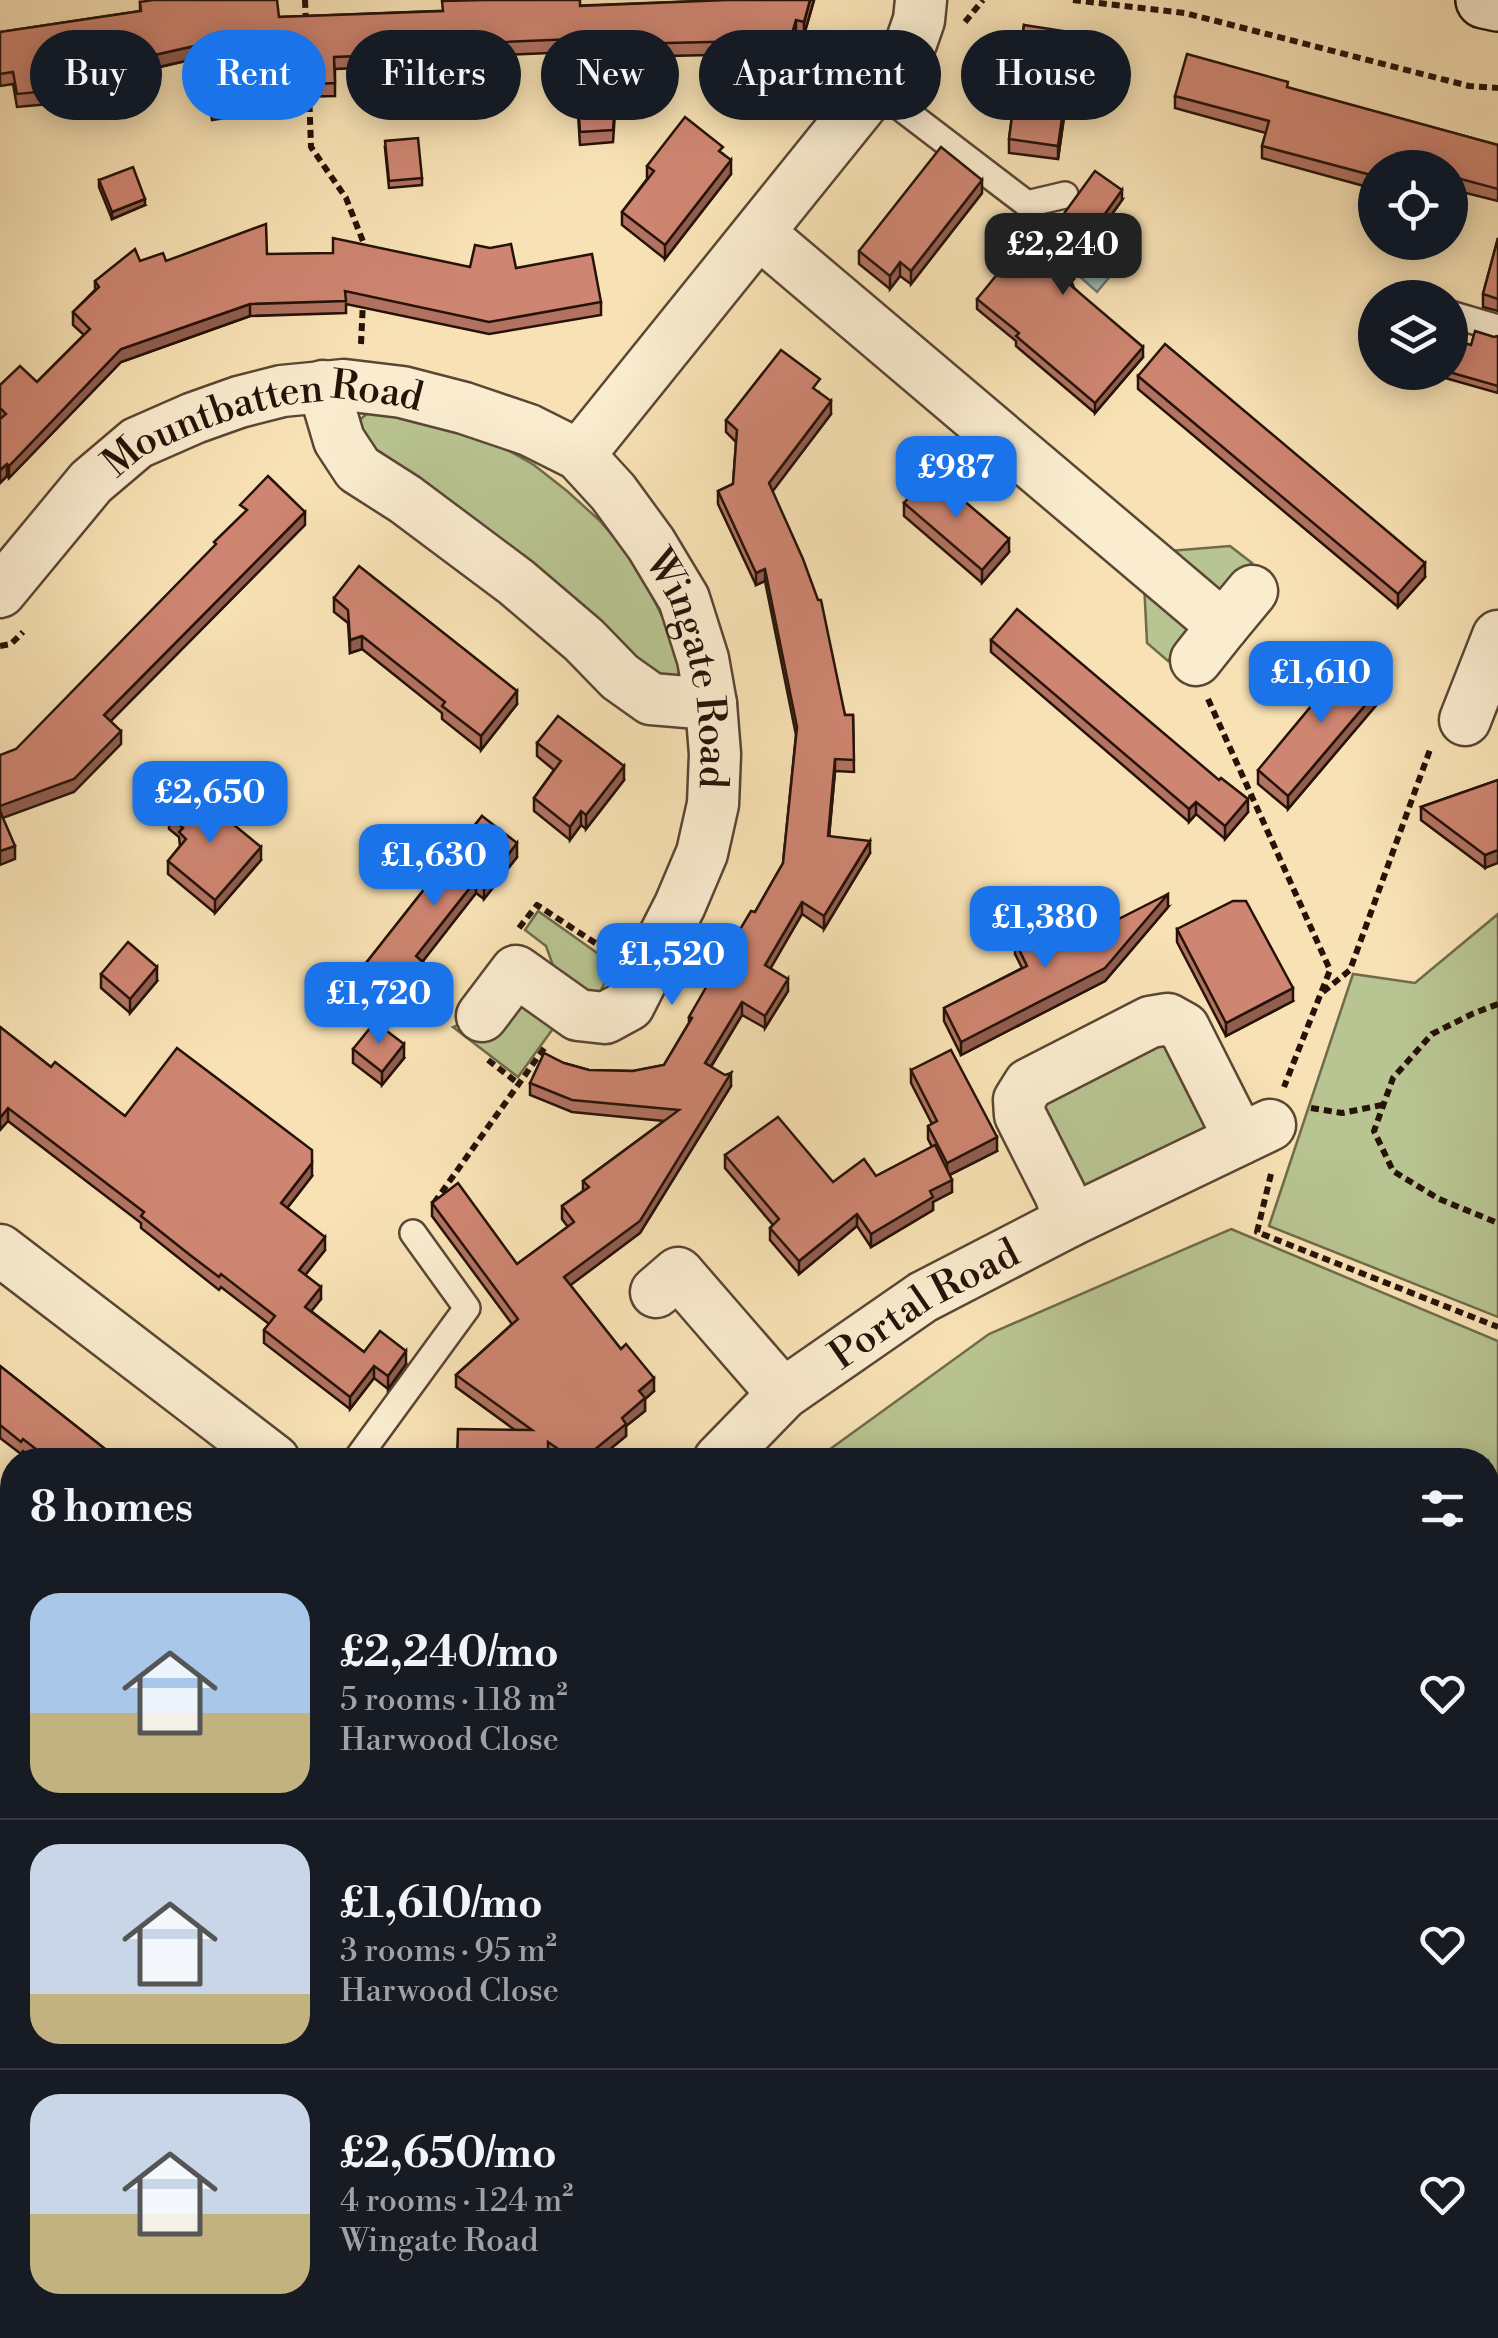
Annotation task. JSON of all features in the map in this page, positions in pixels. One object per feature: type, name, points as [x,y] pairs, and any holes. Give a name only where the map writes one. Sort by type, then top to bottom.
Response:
[{"type":"street","points":[[915,30],[922,0]]},
{"type":"street","points":[[1484,0],[1498,3]]},
{"type":"street","points":[[579,456],[850,120]]},
{"type":"street","points":[[759,234],[1224,626]]},
{"type":"street","points":[[342,386],[340,440],[358,468],[516,582],[584,640],[620,677],[651,699],[711,704]]},
{"type":"street","name":"Mountbatten Road","points":[[14,610],[91,482],[137,443],[239,402],[282,391],[342,386],[402,392],[529,430],[579,456]]},
{"type":"street","name":"Wingate Road","points":[[572,1010],[578,1015],[605,1018],[629,1004],[702,853],[714,804],[715,754],[703,658],[684,599],[613,492],[579,456]]},
{"type":"street","points":[[1465,720],[1498,636]]},
{"type":"street","points":[[482,1016],[525,959],[572,1010]]},
{"type":"street","points":[[1070,1221],[1020,1115],[1019,1100],[1029,1084],[1150,1022],[1168,1019],[1184,1028],[1263,1122]]},
{"type":"street","name":"Portal Road","points":[[731,1448],[783,1394],[922,1298],[1263,1122]]},
{"type":"street","points":[[0,1250],[258,1448]]},
{"type":"street","points":[[678,1273],[783,1394]]},
{"type":"lane","points":[[917,120],[1028,204],[1065,195]]},
{"type":"lane","points":[[1468,319],[1498,328]]},
{"type":"lane","points":[[365,1448],[467,1308],[413,1233]]},
{"type":"path","points":[[305,0],[306,30]]},
{"type":"path","points":[[1073,0],[1185,13],[1469,86],[1498,88]]},
{"type":"path","points":[[310,120],[311,147],[346,198],[367,252]]},
{"type":"path","points":[[342,386],[364,285]]},
{"type":"path","points":[[0,646],[12,644],[14,610]]},
{"type":"path","points":[[1224,626],[1206,696],[1330,970],[1263,1122]]},
{"type":"path","points":[[1320,994],[1350,970],[1444,710],[1465,720]]},
{"type":"path","points":[[1498,1004],[1432,1034],[1392,1078],[1374,1131],[1393,1171],[1438,1199],[1498,1223]]},
{"type":"path","points":[[413,1233],[572,1010]]},
{"type":"path","points":[[1263,1122],[1383,1105]]},
{"type":"path","points":[[1263,1122],[1274,1141],[1273,1163],[1257,1232],[1498,1327]]},
{"type":"green space","points":[[369,412],[427,422],[492,441],[534,465],[567,491],[634,560],[680,652],[678,677],[661,688],[370,459],[356,423]]},
{"type":"green space","points":[[1230,546],[1252,563],[1220,595],[1169,551]]},
{"type":"green space","points":[[1144,582],[1193,632],[1168,661],[1147,643]]},
{"type":"green space","points":[[538,911],[614,965],[600,992],[585,995],[555,971],[546,946],[525,930]]},
{"type":"green space","points":[[1498,914],[1498,1317],[1269,1226],[1353,974],[1415,983]]},
{"type":"green space","points":[[524,998],[553,1015],[552,1030],[518,1077],[453,1027]]},
{"type":"green space","points":[[1159,1030],[1219,1130],[1084,1194],[1033,1114],[1041,1092]]},
{"type":"green space","points":[[1231,1229],[1498,1341],[1498,1448],[832,1448],[989,1334]]},
{"type":"water","points":[[1109,242],[1126,257],[1097,292],[1079,276]]},
{"type":"building","points":[[277,0],[279,17],[443,11],[442,1],[580,0],[580,6],[810,0],[804,22],[796,20],[793,30],[699,30],[699,42],[679,43],[679,30],[541,30],[541,40],[521,41],[521,30],[346,30],[346,57],[334,57],[335,83],[326,83],[326,30],[182,30],[182,49],[162,53],[162,30],[30,30],[30,93],[17,94],[13,72],[0,74],[0,32],[141,11],[140,2]]},
{"type":"building","points":[[1024,25],[1056,30],[1023,30]]},
{"type":"building","points":[[1187,54],[1288,82],[1287,87],[1498,145],[1498,189],[1468,181],[1468,150],[1358,150],[1358,171],[1262,146],[1269,121],[1175,96]]},
{"type":"building","points":[[685,117],[723,147],[719,151],[731,160],[665,245],[622,212],[654,171],[647,166]]},
{"type":"building","points":[[579,120],[614,120],[613,130],[580,132]]},
{"type":"building","points":[[1012,120],[1062,120],[1058,146],[1009,139]]},
{"type":"building","points":[[418,138],[422,178],[389,181],[385,141]]},
{"type":"building","points":[[941,147],[982,180],[911,271],[900,262],[890,276],[859,251]]},
{"type":"building","points":[[133,167],[145,199],[112,212],[99,180]]},
{"type":"building","points":[[1095,171],[1122,190],[1064,271],[1074,279],[1069,284],[1143,347],[1095,403],[977,299],[1044,217],[1055,226]]},
{"type":"building","points":[[266,224],[267,254],[333,253],[333,238],[470,267],[475,245],[490,248],[511,244],[516,268],[592,254],[601,302],[489,322],[345,291],[346,301],[250,304],[121,349],[9,466],[0,470],[0,419],[6,414],[0,408],[0,385],[20,366],[37,382],[90,329],[73,312],[99,287],[95,281],[135,249],[140,261],[163,253],[166,261]]},
{"type":"building","points":[[1498,238],[1498,299],[1483,294]]},
{"type":"building","points":[[1475,331],[1498,336],[1498,386],[1468,377],[1468,344],[1471,345]]},
{"type":"building","points":[[1165,344],[1425,563],[1398,594],[1138,376]]},
{"type":"building","points":[[781,350],[820,379],[813,388],[831,401],[769,483],[821,600],[845,715],[853,715],[854,760],[835,759],[828,836],[870,841],[824,916],[802,902],[765,965],[788,979],[765,1016],[742,1002],[705,1063],[725,1075],[731,1073],[640,1221],[564,1277],[621,1349],[626,1344],[654,1378],[639,1391],[645,1398],[622,1418],[626,1424],[597,1448],[557,1448],[548,1442],[548,1448],[457,1448],[458,1429],[532,1430],[456,1375],[518,1319],[432,1203],[458,1183],[517,1264],[574,1222],[562,1206],[589,1187],[583,1181],[679,1110],[572,1100],[530,1083],[544,1053],[589,1070],[633,1071],[664,1065],[720,963],[783,863],[797,727],[765,569],[756,573],[718,491],[733,484],[737,430],[726,420]]},
{"type":"building","points":[[930,472],[1009,539],[982,570],[904,503]]},
{"type":"building","points":[[268,476],[305,512],[104,715],[121,731],[74,779],[0,806],[0,755],[16,749],[216,544],[247,510],[240,505]]},
{"type":"building","points":[[359,566],[517,691],[481,736],[362,636],[350,640],[348,610],[334,598]]},
{"type":"building","points":[[1017,609],[1219,780],[1248,799],[1225,826],[1196,802],[1189,809],[991,640]]},
{"type":"building","points":[[1352,657],[1384,683],[1288,796],[1258,770]]},
{"type":"building","points":[[558,716],[624,766],[586,815],[581,811],[570,827],[534,798],[561,761],[537,743]]},
{"type":"building","points":[[1498,780],[1498,850],[1485,855],[1421,807]]},
{"type":"building","points":[[190,789],[261,847],[215,900],[168,861],[186,839],[179,832],[183,828],[169,816]]},
{"type":"building","points":[[0,811],[15,846],[0,851]]},
{"type":"building","points":[[482,816],[517,843],[484,886],[476,880],[416,956],[423,962],[390,1005],[355,977]]},
{"type":"building","points":[[1168,894],[1105,968],[961,1042],[944,1008],[1027,966],[1015,941],[1055,920],[1067,945]]},
{"type":"building","points":[[1233,901],[1246,901],[1293,988],[1226,1023],[1177,929]]},
{"type":"building","points":[[128,942],[157,967],[130,999],[101,974]]},
{"type":"building","points":[[375,1022],[404,1044],[382,1072],[353,1049]]},
{"type":"building","points":[[0,1027],[51,1067],[55,1062],[125,1116],[177,1048],[312,1150],[312,1163],[281,1203],[325,1237],[299,1270],[321,1287],[305,1307],[364,1352],[380,1331],[406,1351],[388,1376],[374,1366],[350,1397],[264,1330],[275,1316],[190,1255],[141,1216],[144,1212],[8,1108],[0,1118]]},
{"type":"building","points":[[951,1050],[997,1137],[947,1163],[928,1126],[937,1121],[911,1070]]},
{"type":"building","points":[[778,1117],[833,1182],[864,1159],[876,1176],[935,1145],[952,1180],[930,1191],[933,1197],[871,1234],[857,1214],[799,1261],[770,1228],[779,1219],[725,1155]]},
{"type":"building","points":[[0,1366],[104,1448],[35,1448],[0,1425]]}]
